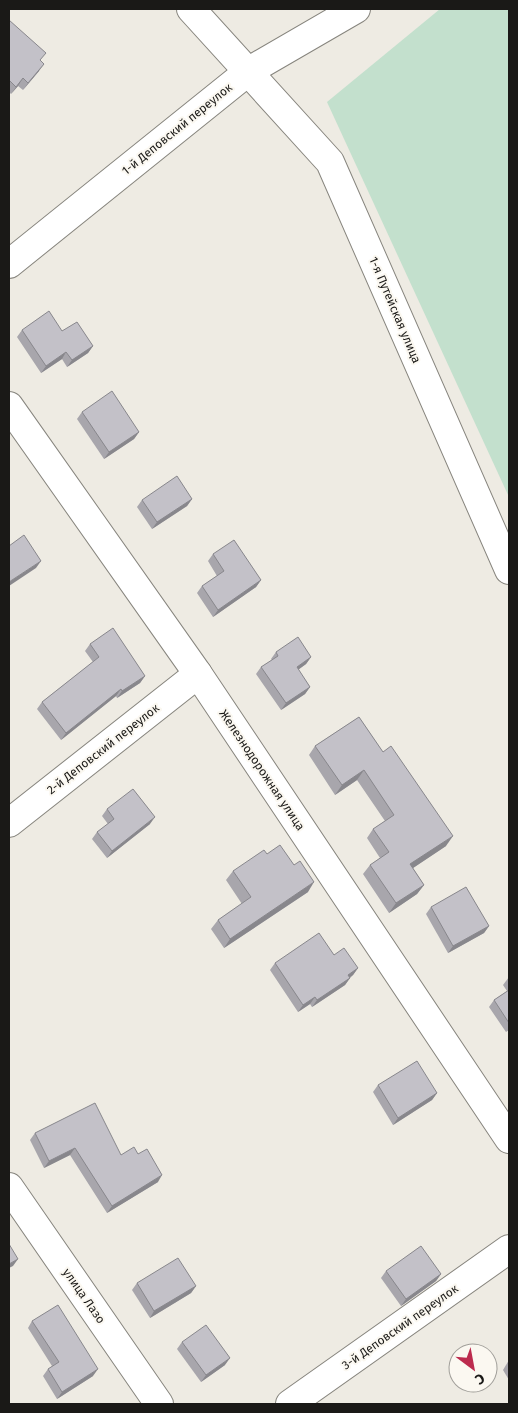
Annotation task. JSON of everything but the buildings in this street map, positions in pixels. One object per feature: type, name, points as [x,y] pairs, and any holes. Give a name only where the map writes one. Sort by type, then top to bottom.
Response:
[{"type":"street","name":"1-я Путейская улица","points":[[192,9],[330,162],[509,570]]},
{"type":"street","name":"1-й Деповский переулок","points":[[9,264],[249,71],[356,9]]},
{"type":"street","name":"Железнодорожная улица","points":[[9,406],[198,674],[509,1139]]},
{"type":"street","name":"2-й Деповский переулок","points":[[9,823],[198,674]]},
{"type":"street","name":"улица Лазо","points":[[9,1187],[159,1404]]},
{"type":"street","name":"3-й Деповский переулок","points":[[290,1404],[509,1249]]},
{"type":"green space","points":[[440,9],[509,9],[509,497],[327,102]]}]
